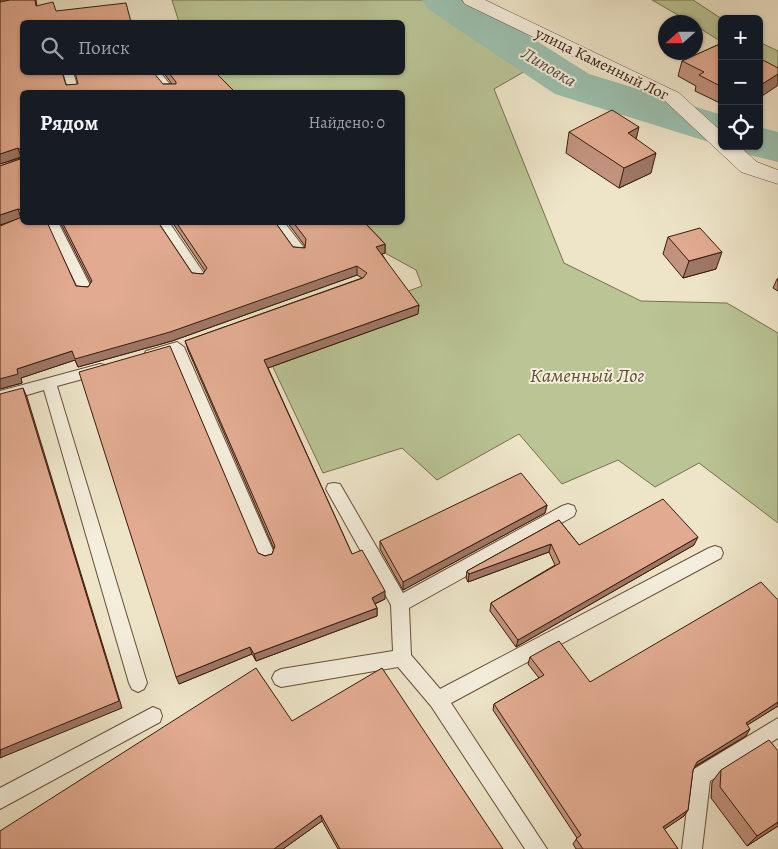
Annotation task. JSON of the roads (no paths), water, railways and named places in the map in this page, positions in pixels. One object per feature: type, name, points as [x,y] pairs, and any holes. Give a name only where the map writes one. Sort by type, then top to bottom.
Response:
[{"type":"street","name":"улица Каменный Лог","points":[[471,0],[672,97],[718,139]]},
{"type":"street","points":[[730,150],[748,167],[778,177]]},
{"type":"lane","points":[[69,75],[73,90]]},
{"type":"lane","points":[[157,75],[169,90]]},
{"type":"lane","points":[[53,225],[86,291]]},
{"type":"lane","points":[[164,225],[200,278]]},
{"type":"lane","points":[[279,225],[300,252]]},
{"type":"lane","points":[[140,358],[181,346],[267,555]]},
{"type":"lane","points":[[0,397],[113,365]]},
{"type":"lane","points":[[49,383],[138,684]]},
{"type":"lane","points":[[334,489],[400,604],[402,658],[438,700],[537,849]]},
{"type":"lane","points":[[400,604],[568,511]]},
{"type":"lane","points":[[438,700],[715,554]]},
{"type":"lane","points":[[281,678],[402,658]]},
{"type":"lane","points":[[0,799],[153,716]]},
{"type":"lane","points":[[692,849],[701,776],[778,727]]},
{"type":"waterway","name":"Липовка","points":[[443,0],[572,84],[718,130]]},
{"type":"waterway","name":"Липовка","points":[[763,143],[778,147]]},
{"type":"park label","name":"Каменный Лог","points":[[587,375]]}]
